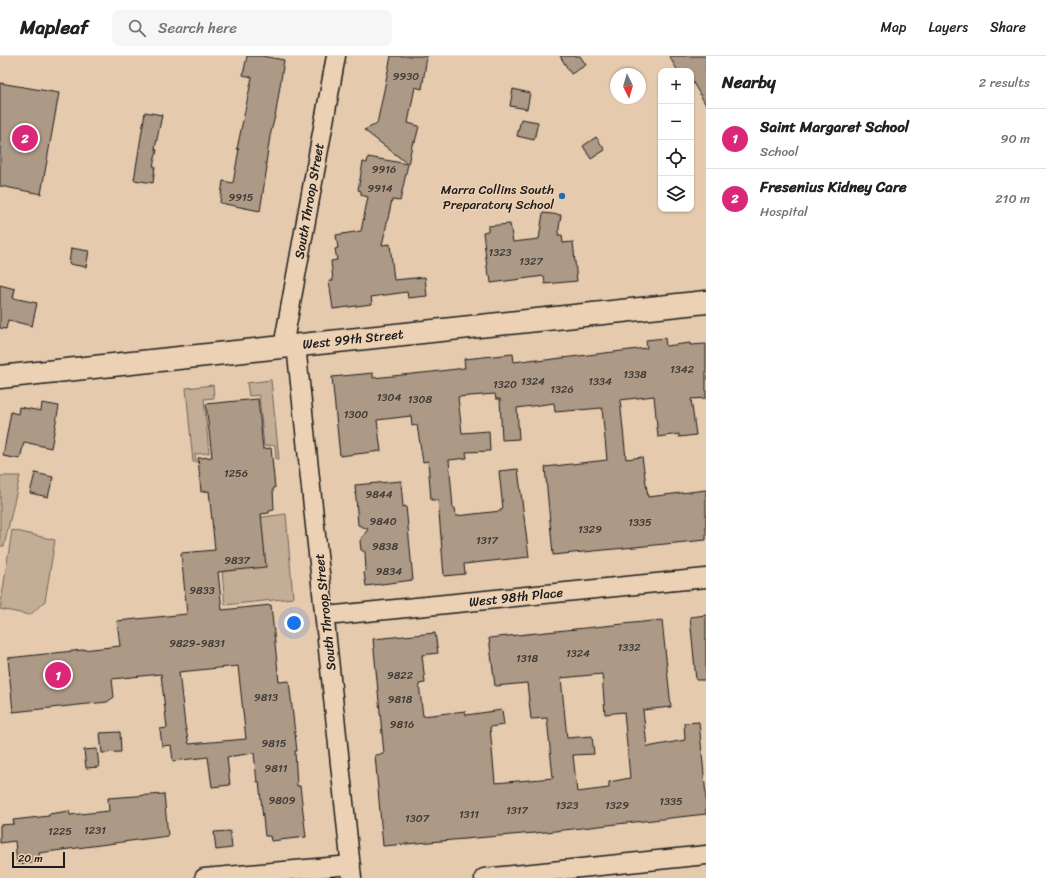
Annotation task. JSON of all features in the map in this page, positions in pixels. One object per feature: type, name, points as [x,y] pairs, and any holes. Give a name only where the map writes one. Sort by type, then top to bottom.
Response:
[{"type":"street","name":"South Throop Street","points":[[336,56],[290,346],[326,616],[352,871]]},
{"type":"street","name":"West 99th Street","points":[[0,377],[706,302]]},
{"type":"street","name":"West 98th Place","points":[[326,616],[706,578]]},
{"type":"street","points":[[484,878],[706,855]]},
{"type":"street","points":[[204,878],[352,871]]},
{"type":"shaded area","points":[[271,380],[279,459],[276,459],[275,445],[264,446],[259,395],[249,396],[247,383]]},
{"type":"shaded area","points":[[213,385],[214,398],[204,399],[209,453],[195,454],[196,462],[193,462],[186,388]]},
{"type":"shaded area","points":[[0,476],[20,476],[4,546],[0,546]]},
{"type":"shaded area","points":[[286,514],[293,598],[225,605],[218,523]]},
{"type":"shaded area","points":[[12,530],[55,540],[45,601],[30,615],[0,609]]},
{"type":"building","points":[[247,56],[262,56],[284,60],[276,112],[270,136],[260,211],[220,203],[223,181],[233,183],[239,149],[237,149],[252,77],[243,75]]},
{"type":"building","points":[[391,56],[427,56],[422,89],[415,87],[408,123],[419,126],[415,142],[413,141],[408,164],[364,130],[377,124]]},
{"type":"building","points":[[560,56],[580,56],[586,65],[571,74]]},
{"type":"building","points":[[669,56],[706,56],[706,105],[694,84],[694,68],[676,68]]},
{"type":"building","points":[[0,83],[59,93],[41,194],[0,186]]},
{"type":"building","points":[[513,89],[530,93],[527,109],[510,106]]},
{"type":"building","points":[[145,112],[162,115],[155,149],[157,150],[153,166],[155,166],[153,183],[134,180]]},
{"type":"building","points":[[521,119],[538,122],[534,140],[517,136]]},
{"type":"building","points":[[596,137],[605,150],[591,159],[583,146]]},
{"type":"building","points":[[368,157],[408,164],[400,201],[392,200],[382,245],[390,244],[394,280],[425,277],[427,296],[408,298],[407,292],[371,297],[372,304],[333,309],[329,281],[333,281],[331,261],[337,260],[335,249],[338,248],[336,235],[361,231],[368,197],[361,195],[361,191],[358,190],[363,162],[367,163]]},
{"type":"building","points":[[543,213],[561,215],[558,235],[562,235],[563,243],[573,242],[577,281],[545,284],[544,276],[491,283],[490,275],[488,276],[483,232],[488,231],[488,226],[510,224],[513,242],[539,239]]},
{"type":"building","points":[[71,248],[89,251],[86,267],[69,264]]},
{"type":"building","points":[[0,285],[15,289],[13,298],[37,303],[32,326],[8,320],[6,329],[0,328]]},
{"type":"building","points":[[665,338],[666,346],[690,343],[690,345],[706,344],[706,398],[691,399],[696,435],[679,437],[679,434],[658,437],[654,396],[620,400],[626,459],[642,457],[648,497],[706,490],[706,540],[553,555],[545,467],[607,460],[602,408],[555,412],[554,403],[517,408],[519,439],[502,440],[500,399],[496,399],[495,394],[458,397],[462,433],[489,431],[490,451],[466,452],[467,458],[449,460],[453,508],[455,508],[456,516],[501,511],[501,509],[503,509],[499,471],[518,469],[529,557],[464,564],[465,574],[444,576],[438,500],[431,500],[428,461],[423,462],[417,425],[412,426],[411,416],[377,420],[381,451],[340,456],[332,377],[373,373],[373,378],[465,368],[464,359],[513,354],[514,362],[537,359],[537,361],[647,348],[646,340]]},
{"type":"building","points":[[258,399],[263,449],[271,448],[275,488],[273,489],[274,510],[269,511],[269,513],[261,514],[266,567],[218,572],[222,610],[271,605],[279,682],[289,681],[297,751],[295,751],[297,786],[300,786],[306,837],[271,841],[270,836],[265,836],[259,781],[257,782],[254,753],[227,757],[230,785],[212,787],[208,757],[173,761],[171,745],[162,746],[160,729],[167,728],[161,674],[112,679],[114,697],[107,702],[13,712],[8,658],[120,646],[117,621],[187,614],[181,553],[215,550],[209,491],[201,492],[198,458],[212,457],[206,404]],"holes":[[[238,666],[246,739],[189,744],[185,725],[179,672]]]},
{"type":"building","points":[[42,403],[59,406],[51,448],[24,442],[20,459],[3,456],[11,412],[18,414],[19,407],[41,411]]},
{"type":"building","points":[[35,473],[53,477],[48,497],[30,493]]},
{"type":"building","points":[[401,481],[403,507],[406,506],[413,580],[366,586],[364,573],[366,571],[365,552],[361,550],[360,541],[368,529],[358,525],[355,485]]},
{"type":"building","points":[[706,615],[706,680],[696,680],[690,617]]},
{"type":"building","points":[[662,620],[671,707],[643,710],[647,747],[685,740],[684,723],[699,722],[706,796],[706,814],[546,832],[383,846],[375,755],[384,754],[373,639],[435,633],[438,653],[422,655],[425,683],[419,684],[423,716],[465,711],[466,715],[502,710],[504,725],[490,727],[495,783],[553,778],[547,718],[531,719],[527,683],[495,686],[489,638]],"holes":[[[602,674],[605,714],[624,712],[630,778],[609,782],[609,788],[577,792],[573,755],[594,754],[592,736],[567,738],[561,678]]]},
{"type":"building","points":[[120,732],[121,752],[102,753],[100,733]]},
{"type":"building","points":[[97,749],[99,767],[86,768],[84,750]]},
{"type":"building","points":[[164,794],[168,836],[39,853],[40,862],[17,864],[15,841],[0,843],[0,825],[14,824],[13,820],[49,816],[49,814],[69,811],[70,815],[109,811],[108,798]]},
{"type":"building","points":[[230,831],[232,848],[216,850],[214,832]]},
{"type":"place","name":"Fresenius Kidney Care","points":[[25,138]]},
{"type":"place","name":"Marra Collins South Preparatory School","points":[[562,196]]},
{"type":"place","name":"Saint Margaret School","points":[[58,675]]}]
